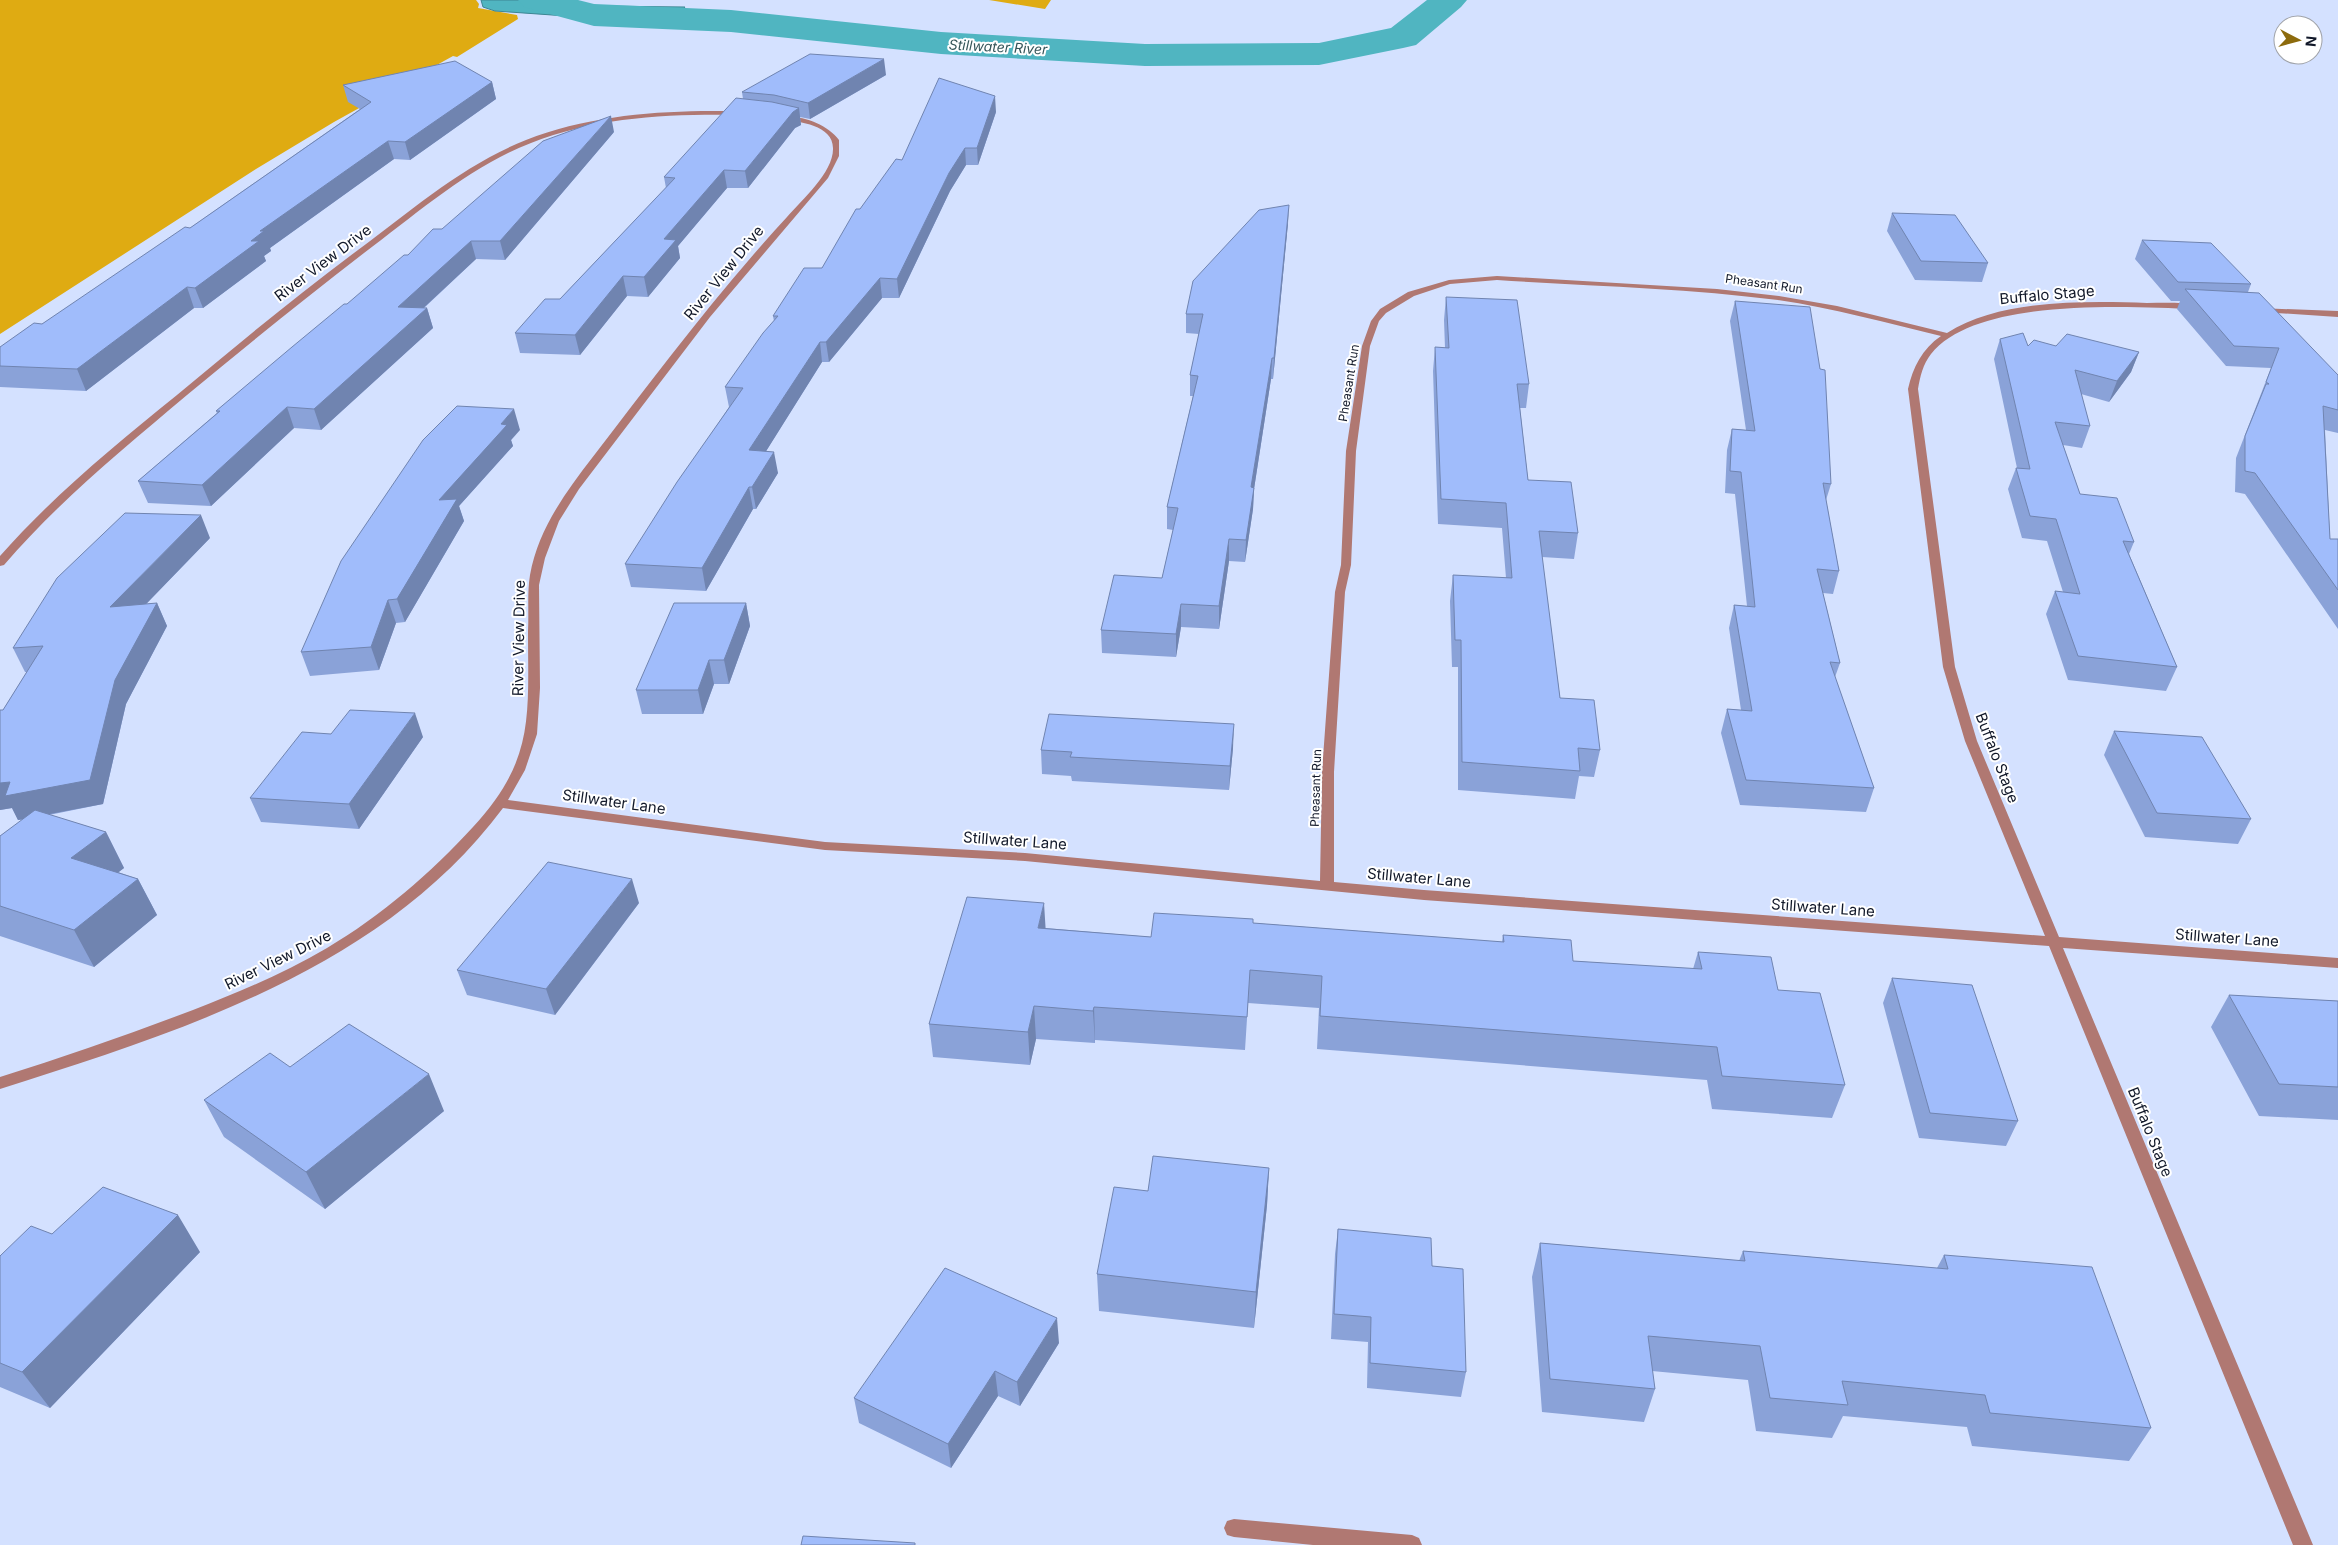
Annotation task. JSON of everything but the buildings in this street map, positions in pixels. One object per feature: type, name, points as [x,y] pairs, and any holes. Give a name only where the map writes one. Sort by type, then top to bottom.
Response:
[{"type":"street","name":"River View Drive","points":[[0,563],[20,540],[78,483],[154,418],[303,295],[466,172],[492,156],[543,135],[622,117],[671,112],[748,113]]},
{"type":"street","name":"River View Drive","points":[[0,1083],[149,1033],[251,992],[300,969],[345,943],[385,915],[421,886],[479,829],[518,774],[528,747],[533,722],[535,574],[546,537],[552,525],[577,485],[700,326],[773,235],[815,189],[831,165],[837,150],[835,137],[828,131],[806,122],[775,116]]},
{"type":"street","name":"Pheasant Run","points":[[1327,886],[1328,772],[1340,592],[1346,565],[1351,451],[1366,346],[1375,321],[1383,311],[1411,294],[1435,285],[1472,279],[1524,279],[1708,290],[1779,298],[1837,308],[1946,336]]},
{"type":"street","name":"Buffalo Stage","points":[[2204,308],[2115,305],[2029,310],[1992,316],[1968,323],[1946,336],[1924,357],[1916,372],[1913,390],[1949,667],[1971,741],[2303,1545]]},
{"type":"street","points":[[2252,310],[2338,314]]},
{"type":"street","name":"Stillwater Lane","points":[[499,803],[825,846],[1025,857],[1424,896],[2338,963]]},
{"type":"street","points":[[1234,1528],[1412,1545]]},
{"type":"shaded area","points":[[0,0],[476,0],[479,4],[478,8],[517,15],[518,19],[457,57],[453,56],[334,122],[256,169],[0,334]]},
{"type":"shaded area","points":[[481,0],[575,0],[590,6],[685,7],[673,22],[652,22],[495,11],[483,7]]},
{"type":"shaded area","points":[[989,0],[1051,0],[1045,9]]},
{"type":"waterway","name":"Stillwater River","points":[[536,0],[594,15],[731,21],[941,43],[1145,55],[1319,54],[1403,37],[1449,0]]}]
